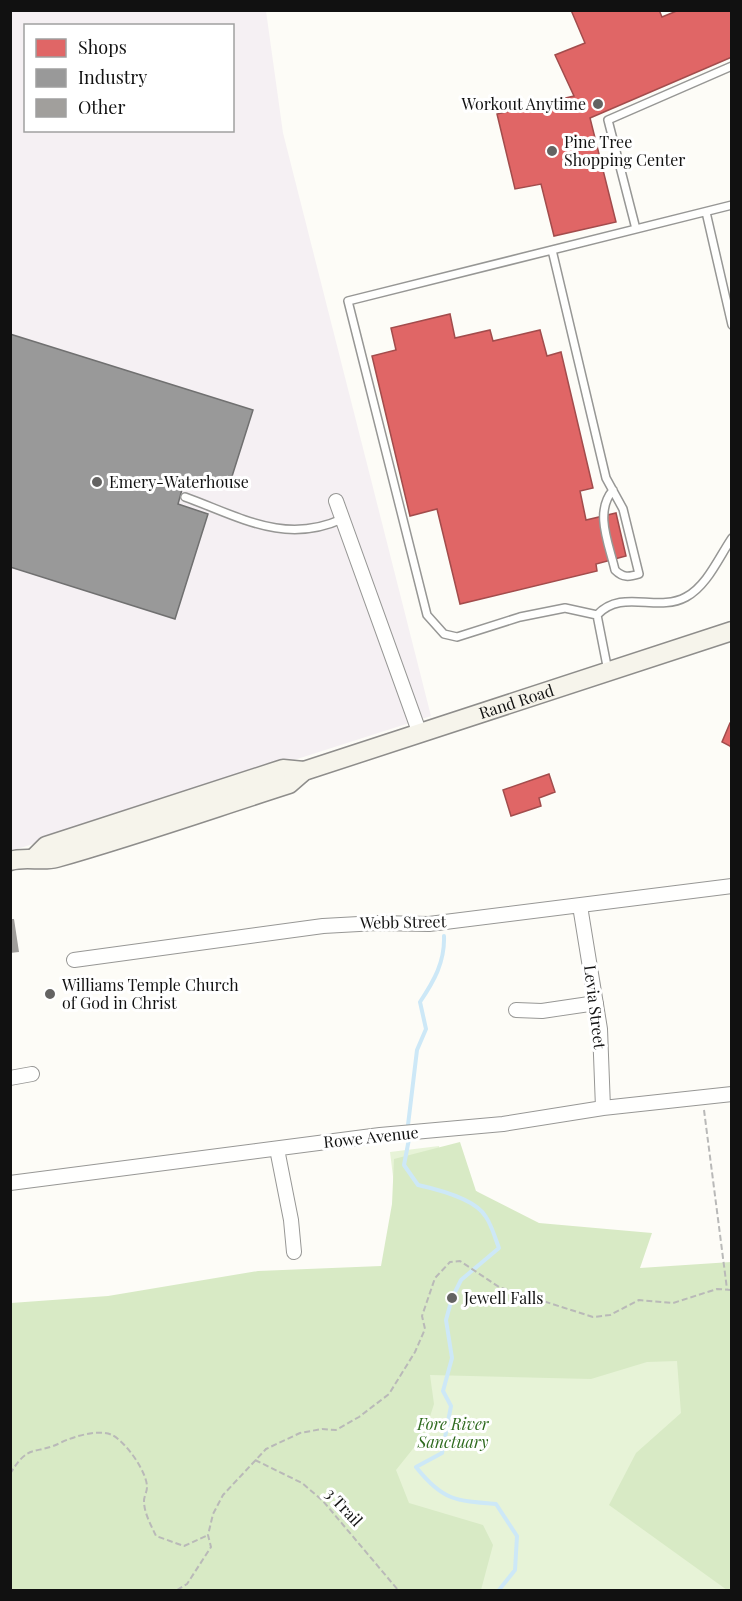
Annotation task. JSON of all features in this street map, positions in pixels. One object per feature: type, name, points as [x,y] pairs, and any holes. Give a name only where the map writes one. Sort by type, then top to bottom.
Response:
[{"type":"main road","name":"Rand Road","points":[[10,861],[35,857],[46,846],[283,769],[304,771],[730,633]]},
{"type":"street","points":[[336,501],[420,734]]},
{"type":"street","name":"Webb Street","points":[[74,960],[323,926],[376,923],[429,924],[732,886]]},
{"type":"street","name":"Levia Street","points":[[580,906],[596,1003],[604,1082],[603,1108]]},
{"type":"street","points":[[516,1010],[542,1011],[596,1003]]},
{"type":"street","points":[[10,1078],[32,1074]]},
{"type":"street","name":"Rowe Avenue","points":[[10,1183],[380,1135],[503,1124],[603,1108],[732,1094]]},
{"type":"street","points":[[277,1149],[291,1220],[294,1252]]},
{"type":"lane","points":[[636,229],[608,120],[732,66]]},
{"type":"lane","points":[[597,615],[565,608],[520,616],[457,637],[444,634],[436,626],[428,615],[348,300],[732,205]]},
{"type":"lane","points":[[706,212],[732,326]]},
{"type":"lane","points":[[552,250],[606,478],[613,490],[623,509],[639,574],[627,577],[615,570],[602,511],[605,499],[613,490]]},
{"type":"lane","points":[[185,497],[277,530],[308,530],[342,519]]},
{"type":"lane","points":[[597,615],[612,603],[641,600],[665,602],[685,598],[700,588],[732,538]]},
{"type":"lane","points":[[597,615],[609,673]]},
{"type":"path","points":[[177,1590],[187,1584],[211,1547],[208,1535],[213,1514],[223,1495],[266,1449],[300,1433],[322,1429],[336,1430],[359,1418],[389,1394],[415,1352],[424,1329],[422,1316],[435,1278],[443,1267],[460,1261],[477,1271],[485,1280],[499,1287],[593,1317],[610,1315],[639,1300],[673,1303],[717,1289],[729,1289],[702,1098]]},
{"type":"path","points":[[10,1474],[19,1459],[31,1451],[53,1447],[81,1436],[105,1434],[113,1436],[139,1461],[148,1486],[144,1500],[147,1517],[156,1536],[184,1546],[208,1535]]},
{"type":"path","name":"3 Trail","points":[[255,1460],[302,1483],[323,1501],[398,1590]]},
{"type":"shaded area","points":[[11,11],[266,11],[283,133],[431,716],[11,851]]},
{"type":"green space","name":"Fore River Sanctuary","points":[[460,1142],[476,1191],[539,1223],[652,1233],[640,1268],[731,1262],[731,1590],[727,1590],[609,1505],[636,1453],[681,1413],[677,1361],[647,1362],[591,1379],[430,1375],[434,1404],[424,1435],[396,1470],[409,1503],[483,1525],[493,1545],[481,1590],[11,1590],[11,1303],[108,1296],[258,1271],[381,1266],[392,1204],[394,1159]]},
{"type":"green space","name":"Fore River Sanctuary","points":[[439,1146],[445,1195],[477,1191],[487,1266],[731,1276],[731,1590],[11,1590],[406,1282],[390,1152]]},
{"type":"building: Shops","name":"Pine Tree Shopping Center","points":[[571,10],[659,10],[662,17],[679,10],[732,10],[732,57],[590,118],[616,222],[554,236],[541,184],[515,189],[497,114],[574,96],[555,55],[585,43]]},
{"type":"building: Shops","points":[[450,314],[455,338],[490,330],[493,341],[540,330],[547,356],[561,352],[593,488],[580,491],[586,520],[616,513],[626,556],[596,564],[597,571],[460,604],[437,509],[410,516],[372,356],[396,350],[391,328]]},
{"type":"building: Shops","points":[[732,723],[732,750],[730,746],[722,742]]},
{"type":"building: Shops","points":[[549,774],[555,792],[539,798],[541,806],[511,816],[503,790]]},
{"type":"building: Industry","name":"Emery-Waterhouse","points":[[10,334],[253,410],[228,489],[186,475],[178,504],[208,514],[175,619],[10,567]]},
{"type":"building: Other","points":[[10,919],[14,919],[19,952],[10,953]]},
{"type":"waterway","points":[[408,1125],[417,1050],[426,1029],[420,1002],[438,971],[443,954],[444,936]]},
{"type":"waterway","points":[[409,1139],[404,1165],[418,1185],[455,1196],[474,1205],[488,1221],[499,1248],[461,1280],[452,1298],[446,1320],[452,1358],[443,1391],[451,1406],[442,1453],[416,1467],[434,1486],[450,1497],[470,1502],[496,1504],[517,1536],[515,1570],[499,1590]]},
{"type":"place","name":"Workout Anytime","points":[[598,104]]},
{"type":"place","name":"Pine Tree Shopping Center","points":[[552,151]]},
{"type":"place","name":"Emery-Waterhouse","points":[[97,482]]},
{"type":"place","name":"Williams Temple Church of God in Christ","points":[[50,994]]},
{"type":"place","name":"Jewell Falls","points":[[452,1298]]}]
